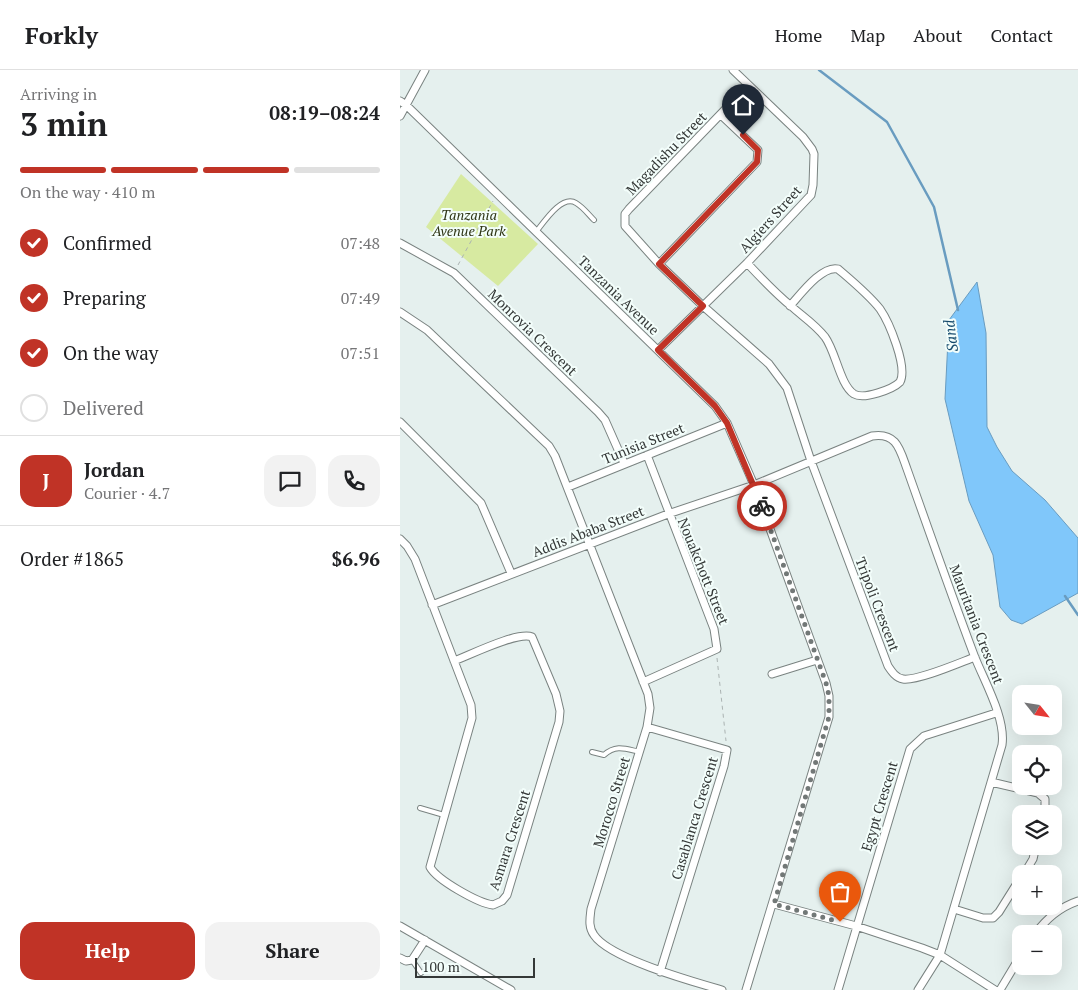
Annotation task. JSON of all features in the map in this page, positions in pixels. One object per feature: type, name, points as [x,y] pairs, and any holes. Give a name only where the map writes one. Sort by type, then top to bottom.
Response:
[{"type":"street","points":[[400,116],[403,103],[425,70]]},
{"type":"street","name":"Algiers Street","points":[[658,350],[747,263],[811,195],[814,170],[812,149],[803,137],[733,70]]},
{"type":"street","name":"Magadishu Street","points":[[703,306],[627,231],[624,223],[626,214],[740,94],[749,87]]},
{"type":"street","name":"Tanzania Avenue","points":[[403,103],[715,406],[727,423],[754,485],[818,660],[829,696],[829,717],[774,904],[746,990]]},
{"type":"street","points":[[659,264],[757,162],[758,150],[721,115]]},
{"type":"street","name":"Monrovia Crescent","points":[[400,243],[454,273],[598,412],[605,420],[624,463]]},
{"type":"street","points":[[747,263],[790,306],[816,327],[825,337],[835,355],[846,385],[853,393],[865,396],[888,390],[900,382],[903,370],[899,355],[880,310],[838,269],[829,269],[822,273],[790,306]]},
{"type":"street","name":"Tripoli Crescent","points":[[703,306],[769,364],[787,388],[811,460],[881,648],[892,672],[901,679],[916,678],[975,657]]},
{"type":"street","points":[[400,312],[427,330],[548,446],[555,456],[568,487]]},
{"type":"street","points":[[400,422],[481,502],[511,573]]},
{"type":"street","name":"Tunisia Street","points":[[568,487],[727,423]]},
{"type":"street","name":"Mauritania Crescent","points":[[754,485],[872,436],[880,434],[894,440],[907,469],[975,657],[989,688],[1004,734],[940,955],[918,990]]},
{"type":"street","name":"Nouakchott Street","points":[[647,455],[668,514],[714,628],[717,649]]},
{"type":"street","name":"Addis Ababa Street","points":[[432,605],[668,514],[754,485]]},
{"type":"street","name":"Morocco Street","points":[[568,487],[650,700],[647,727],[591,909],[590,926],[597,939],[608,947],[660,972],[722,990]]},
{"type":"street","points":[[400,539],[411,551],[454,661]]},
{"type":"street","name":"Asmara Crescent","points":[[532,636],[556,694],[560,711],[559,722],[507,894],[498,904],[493,905],[482,902],[439,878],[432,871],[430,863],[472,718],[471,704],[454,661],[515,638],[532,636]]},
{"type":"street","points":[[643,682],[717,649]]},
{"type":"street","points":[[772,674],[818,660]]},
{"type":"street","name":"Egypt Crescent","points":[[838,990],[910,748],[924,736],[996,713]]},
{"type":"street","name":"Casablanca Crescent","points":[[647,727],[727,750],[724,766],[660,972]]},
{"type":"street","points":[[991,782],[1038,793],[1045,799],[1045,805]]},
{"type":"street","points":[[954,908],[983,918],[993,918],[1012,891]]},
{"type":"street","points":[[1042,925],[1055,913],[1078,901]]},
{"type":"street","points":[[774,904],[856,926],[940,955],[995,990]]},
{"type":"street","points":[[400,926],[511,990]]},
{"type":"street","points":[[400,958],[406,961],[412,960],[425,940]]},
{"type":"street","points":[[1000,990],[1012,970]]},
{"type":"lane","points":[[536,232],[560,205],[566,201],[574,202],[594,220]]},
{"type":"lane","points":[[592,752],[604,755],[613,748],[619,747],[640,752]]},
{"type":"lane","points":[[420,808],[444,816]]},
{"type":"lane","points":[[412,960],[422,973]]},
{"type":"path","points":[[454,273],[497,194]]},
{"type":"path","points":[[717,649],[727,750]]},
{"type":"green space","name":"Tanzania Avenue Park","points":[[461,174],[538,244],[498,286],[426,227]]},
{"type":"water","points":[[977,282],[986,333],[987,427],[1012,471],[1045,500],[1078,538],[1078,593],[1022,624],[1011,620],[1000,607],[993,555],[969,501],[945,399],[949,320]]},
{"type":"waterway","name":"Sand","points":[[819,70],[887,122],[934,207],[958,310]]},
{"type":"waterway","name":"Sand","points":[[1065,596],[1078,615]]},
{"type":"way so far","points":[[762,506],[826,683],[830,707],[829,717],[774,904],[840,922]]},
{"type":"route","points":[[743,135],[758,150],[757,162],[659,264],[703,306],[658,350],[715,406],[727,423],[762,506]]}]
